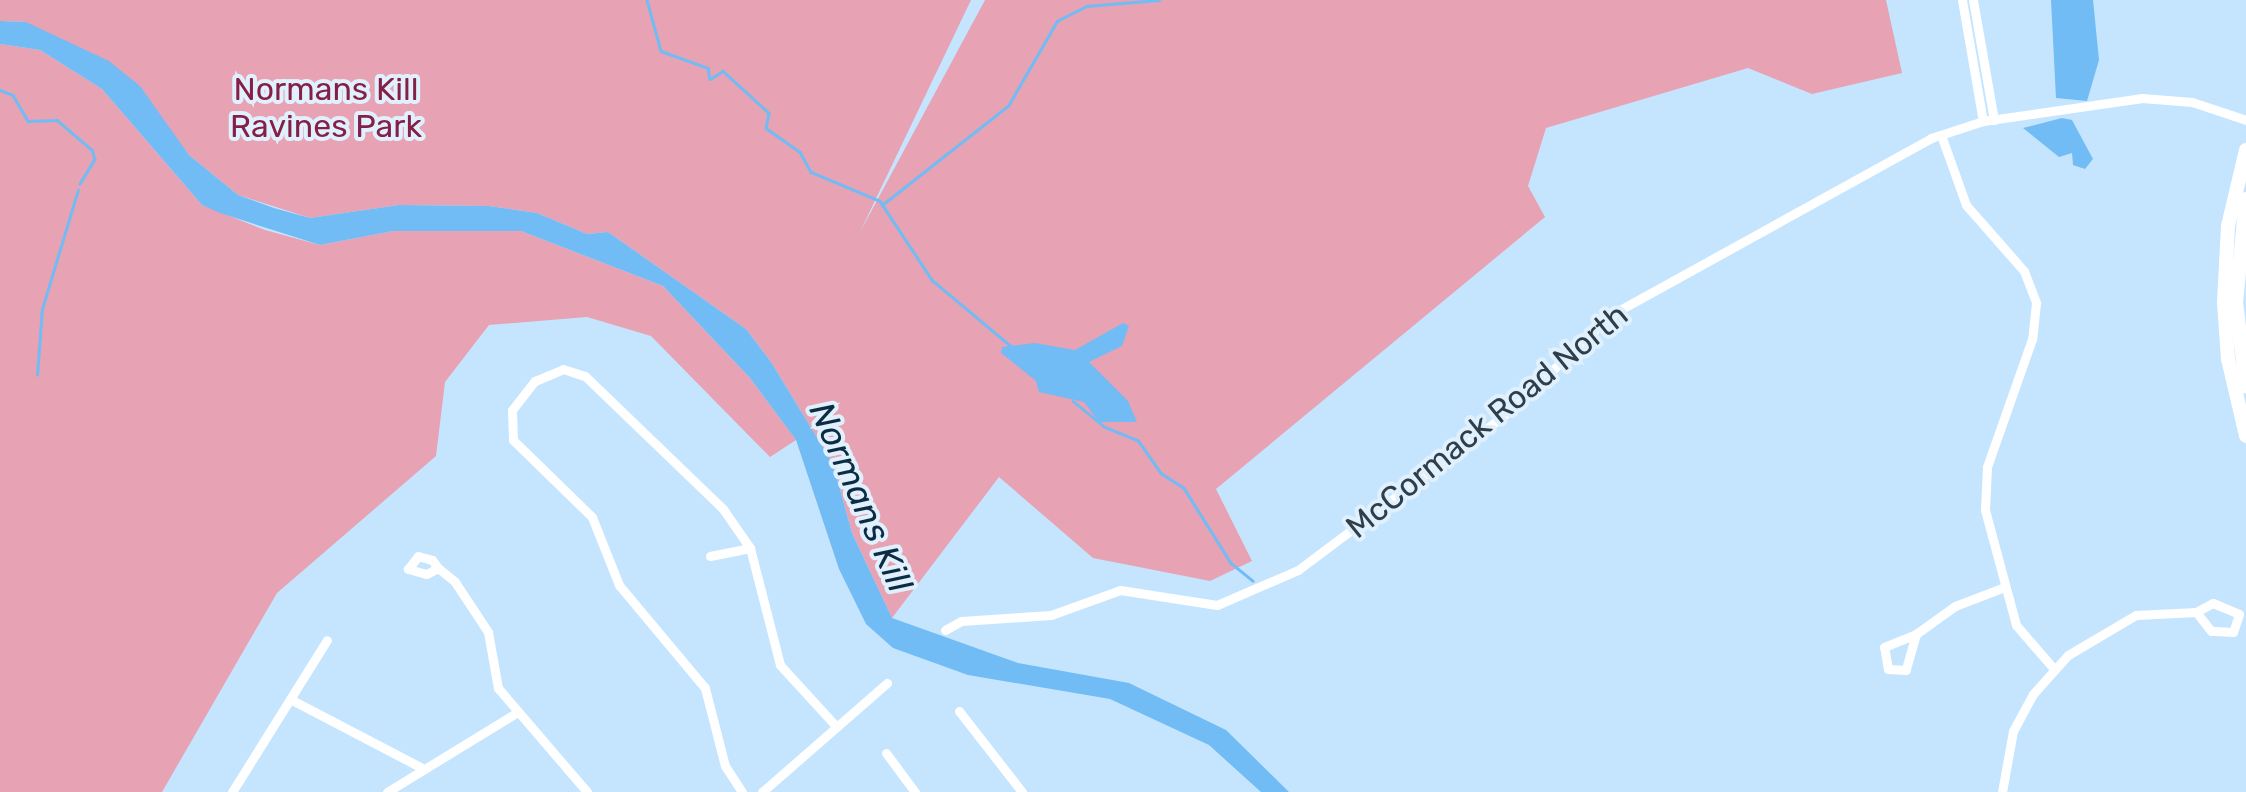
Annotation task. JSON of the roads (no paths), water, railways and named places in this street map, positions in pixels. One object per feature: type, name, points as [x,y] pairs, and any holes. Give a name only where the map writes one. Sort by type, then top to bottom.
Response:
[{"type":"main road","points":[[2246,150],[2228,226],[2224,302],[2228,359],[2246,436]]},
{"type":"main road","points":[[2246,200],[2236,302],[2246,386]]},
{"type":"street","points":[[1962,0],[1972,30],[1989,120]]},
{"type":"street","points":[[1972,0],[1972,30]]},
{"type":"street","name":"McCormack Road North","points":[[945,630],[961,621],[1051,615],[1120,590],[1217,606],[1284,576],[1441,467],[1610,316],[1941,135],[1989,120],[2142,98],[2192,102],[2246,120]]},
{"type":"street","points":[[1941,135],[1966,205],[2024,271],[2036,303],[2032,338],[1987,467],[1985,510],[2002,588],[2028,644],[2054,669]]},
{"type":"street","points":[[742,792],[725,766],[705,688],[619,586],[592,518],[512,440],[508,422],[518,398],[552,370],[585,376],[722,509],[750,548],[780,665],[834,724]]},
{"type":"street","points":[[710,556],[750,548]]},
{"type":"street","points":[[438,568],[455,582],[488,632],[493,680],[516,713],[587,792]]},
{"type":"street","points":[[1916,634],[1906,670],[1888,669],[1884,648],[1916,634],[1954,606],[2002,588]]},
{"type":"street","points":[[2002,792],[2013,730],[2054,669],[2121,620],[2162,610],[2196,612],[2224,604],[2240,621],[2220,635],[2196,612]]},
{"type":"street","points":[[232,792],[327,640]]},
{"type":"street","points":[[762,792],[834,724],[887,682]]},
{"type":"street","points":[[290,699],[420,767]]},
{"type":"street","points":[[959,711],[1022,792]]},
{"type":"street","points":[[386,792],[420,767],[516,713]]},
{"type":"street","points":[[886,753],[914,792]]},
{"type":"water","points":[[2051,0],[2093,0],[2099,60],[2087,101],[2056,98]]},
{"type":"water","points":[[0,21],[26,22],[109,61],[140,86],[189,155],[238,195],[274,208],[310,218],[399,205],[489,206],[537,213],[587,234],[608,232],[746,329],[771,362],[833,464],[852,533],[892,618],[1018,663],[1129,683],[1226,730],[1289,792],[1261,792],[1209,745],[1110,699],[968,675],[893,648],[866,624],[839,569],[796,440],[750,378],[663,286],[521,231],[393,231],[320,245],[220,213],[202,205],[102,89],[40,50],[0,44]]},
{"type":"water","points":[[2062,118],[2072,120],[2093,159],[2085,169],[2073,165],[2072,153],[2059,157],[2023,128]]},
{"type":"water","points":[[1123,323],[1129,326],[1122,346],[1089,362],[1128,401],[1137,422],[1099,422],[1084,402],[1039,392],[1036,381],[1001,353],[1002,347],[1035,343],[1075,350]]},
{"type":"waterway","points":[[647,0],[661,51],[708,68],[710,79],[723,71],[769,113],[766,128],[800,152],[811,172],[880,201],[932,280],[1011,346]]},
{"type":"waterway","points":[[882,205],[1008,106],[1057,21],[1086,6],[1159,0]]},
{"type":"waterway","points":[[0,90],[13,95],[28,121],[57,120],[92,150],[95,159],[80,184]]},
{"type":"waterway","points":[[37,375],[42,309],[78,190]]},
{"type":"waterway","points":[[1073,401],[1105,427],[1138,440],[1161,473],[1184,488],[1231,563],[1253,581]]},
{"type":"park label","name":"Normans Kill Ravines Park","points":[[326,108]]},
{"type":"water label","name":"Normans Kill","points":[[861,497]]}]
